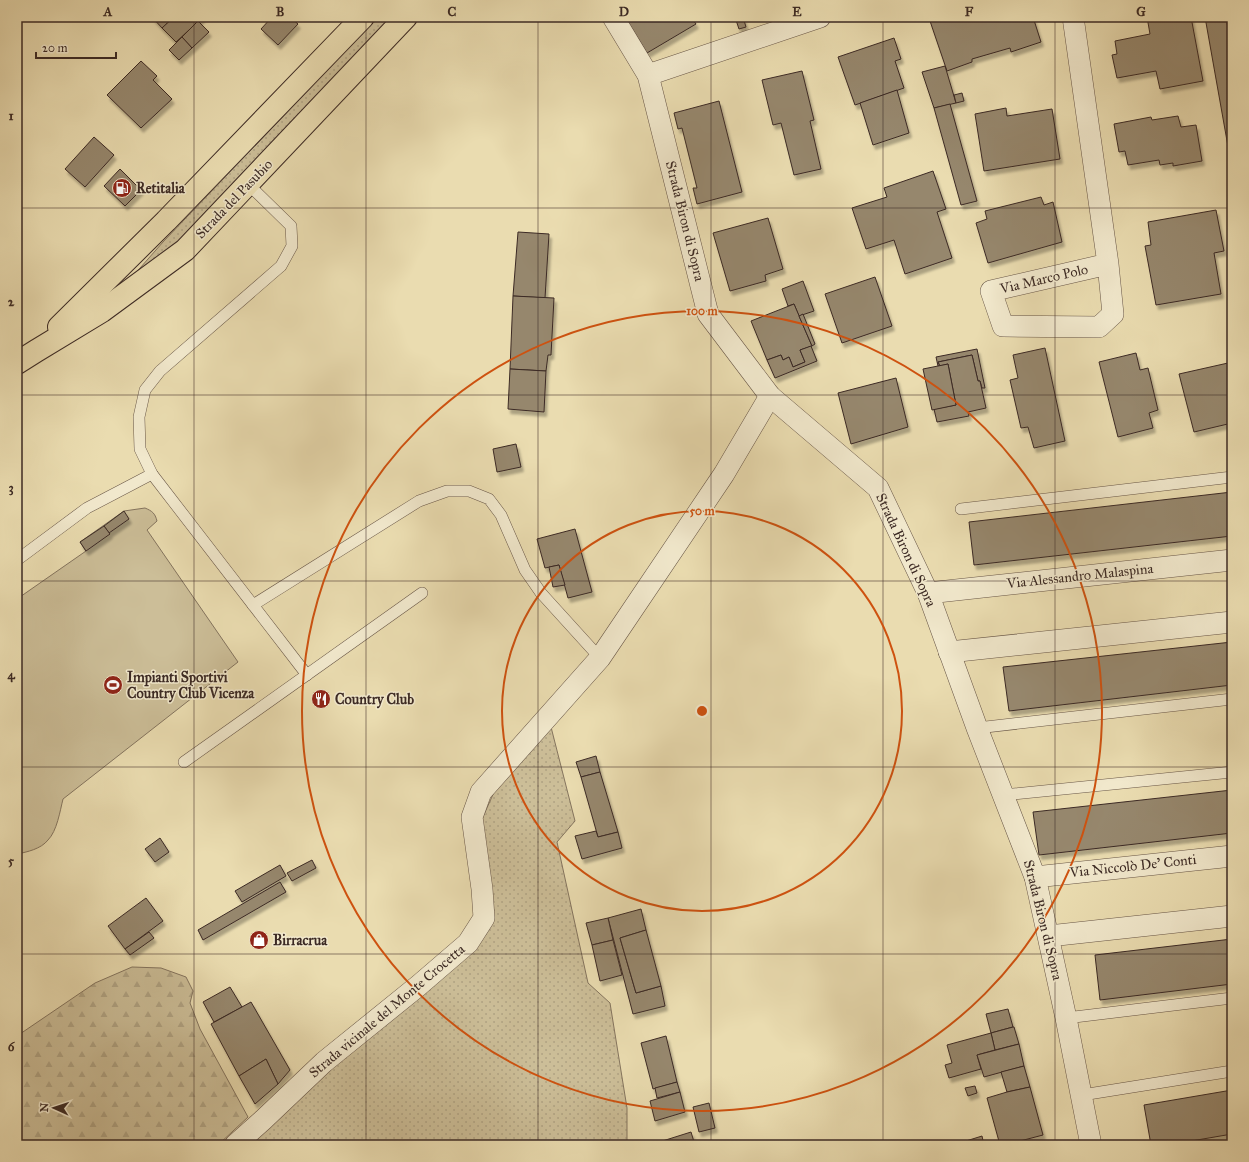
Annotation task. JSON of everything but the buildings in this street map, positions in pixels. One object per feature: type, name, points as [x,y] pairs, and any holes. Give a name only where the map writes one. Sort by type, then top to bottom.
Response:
[{"type":"main road","name":"Strada del Pasubio","points":[[36,351],[172,215],[363,17]]},
{"type":"main road","name":"Strada del Pasubio","points":[[17,363],[102,312],[185,250],[406,17]]},
{"type":"street","name":"Strada Biron di Sopra","points":[[613,17],[648,75],[708,314],[770,396],[878,488],[928,593],[977,728],[1035,877],[1049,936],[1091,1145]]},
{"type":"street","points":[[648,75],[820,17]]},
{"type":"street","name":"Via Marco Polo","points":[[1073,17],[1108,264],[1113,314],[1099,327],[1003,326],[991,291],[1108,264]]},
{"type":"street","name":"Strada vicinale del Monte Crocetta","points":[[235,1145],[324,1062],[418,986],[468,943],[484,918],[482,889],[472,817],[481,792],[600,658],[724,474],[770,396]]},
{"type":"street","name":"Via Alessandro Malaspina","points":[[928,593],[1232,560]]},
{"type":"street","points":[[949,652],[1232,622]]},
{"type":"street","name":"Via Niccolò De' Conti","points":[[1035,877],[1232,856]]},
{"type":"street","points":[[1049,936],[1232,916]]},
{"type":"lane","points":[[248,184],[291,226],[292,246],[281,266],[160,371],[145,390],[139,416],[140,449],[152,474],[307,675]]},
{"type":"lane","points":[[17,560],[87,508],[152,474]]},
{"type":"lane","points":[[961,509],[1232,477]]},
{"type":"lane","points":[[253,605],[419,501],[447,491],[469,491],[490,499],[501,515],[525,570],[542,593],[600,658]]},
{"type":"lane","points":[[184,762],[422,593]]},
{"type":"lane","points":[[977,728],[1232,699]]},
{"type":"lane","points":[[1003,795],[1232,772]]},
{"type":"lane","points":[[1066,1018],[1232,998]]},
{"type":"lane","points":[[1082,1095],[1232,1071]]},
{"type":"green space","points":[[378,17],[393,17],[169,252],[118,293],[163,242]]},
{"type":"green space","name":"Impianti Sportivi Country Club Vicenza","points":[[145,508],[153,513],[157,521],[147,530],[238,662],[63,799],[56,826],[48,840],[38,848],[17,854],[17,805],[20,797],[19,774],[17,775],[17,599],[86,551],[80,542],[124,511]]},
{"type":"green space","points":[[551,727],[575,821],[557,842],[588,983],[610,1003],[627,1108],[627,1145],[247,1145],[491,921],[482,819],[495,790]]},
{"type":"green space","points":[[132,967],[161,968],[186,977],[193,991],[190,1003],[200,1029],[248,1117],[218,1145],[17,1145],[17,1036],[95,983]]},
{"type":"place","name":"Retitalia","points":[[122,188]]},
{"type":"place","name":"Impianti Sportivi Country Club Vicenza","points":[[113,685]]},
{"type":"place","name":"Country Club","points":[[321,699]]},
{"type":"place","name":"Birracrua","points":[[259,940]]}]
